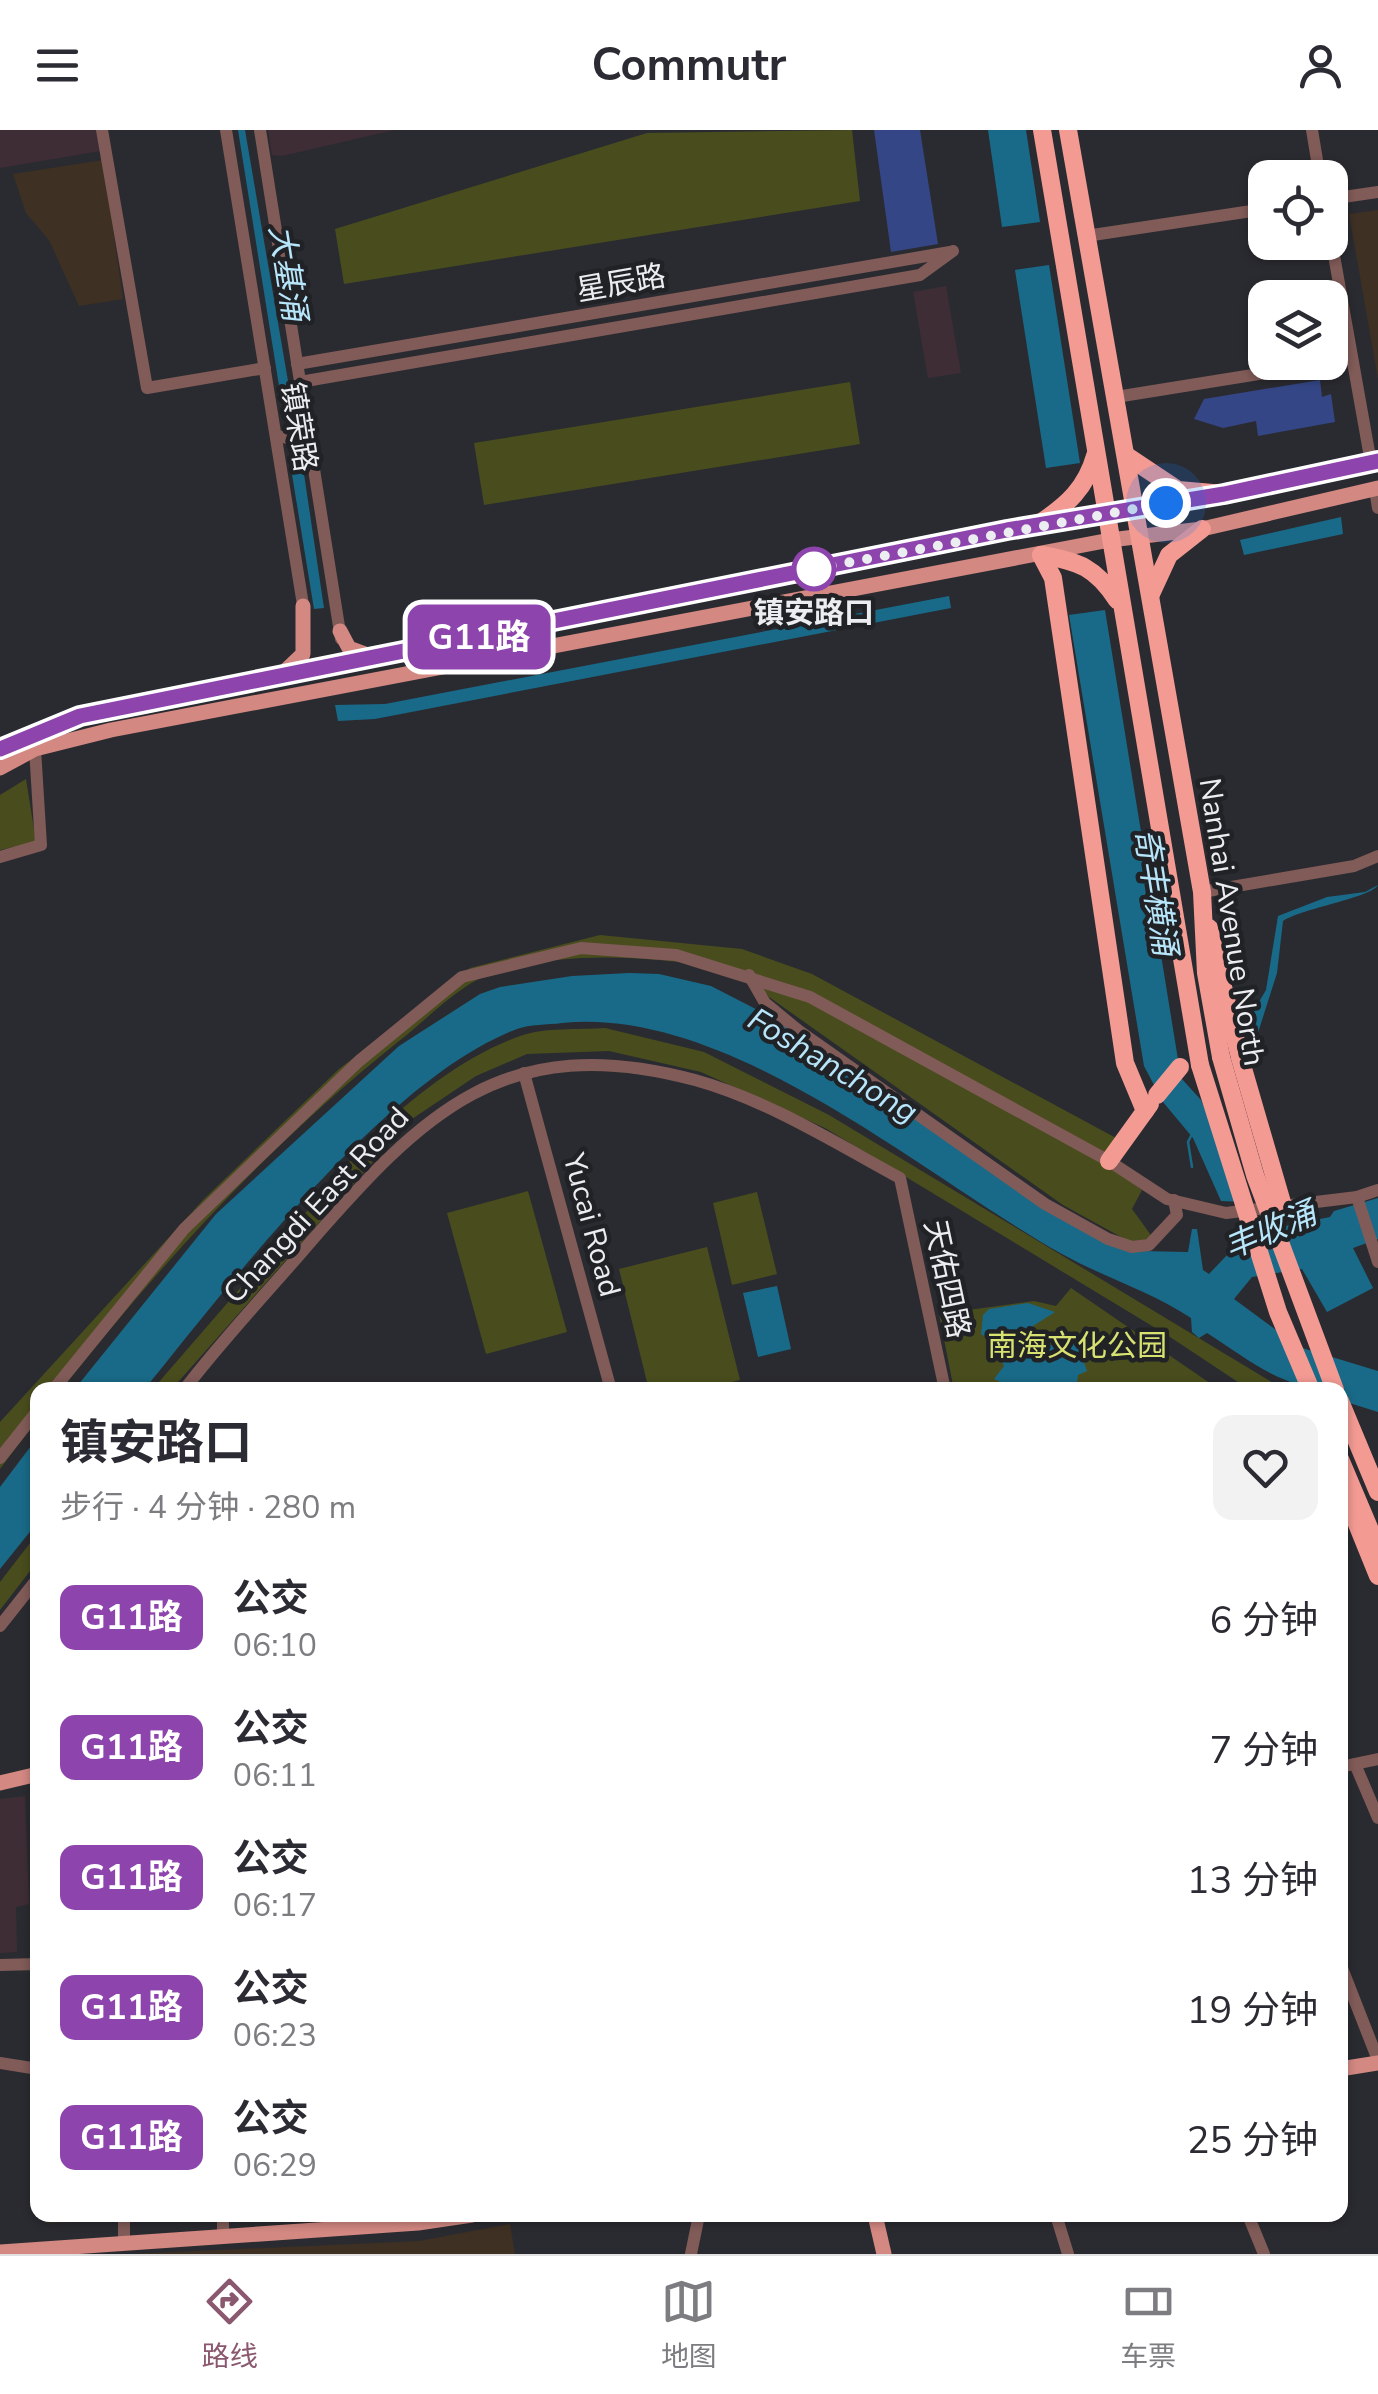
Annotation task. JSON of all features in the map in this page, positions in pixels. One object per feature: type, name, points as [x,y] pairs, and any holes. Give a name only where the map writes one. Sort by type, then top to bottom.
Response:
[{"type":"highway","name":"Nanhai Avenue North","points":[[1042,130],[1200,1065],[1278,1312],[1308,1382]]},
{"type":"highway","name":"Nanhai Avenue North","points":[[1068,130],[1202,892],[1206,973],[1221,1057],[1255,1175],[1332,1382]]},
{"type":"highway","points":[[1040,524],[1074,498],[1090,474],[1096,456]]},
{"type":"highway","points":[[1127,456],[1178,490],[1224,494]]},
{"type":"highway","points":[[1150,594],[1169,556],[1202,529]]},
{"type":"highway","points":[[1041,554],[1084,564],[1100,575],[1122,607]]},
{"type":"highway","points":[[1041,554],[1053,578],[1124,1063],[1151,1103]]},
{"type":"highway","points":[[1109,1161],[1180,1067],[1184,1052],[1164,915],[1170,896]]},
{"type":"highway","points":[[1203,923],[1213,931],[1240,1058],[1283,1206]]},
{"type":"highway","points":[[1348,1420],[1378,1492]]},
{"type":"highway","points":[[1348,1478],[1378,1549]]},
{"type":"highway","points":[[1348,1501],[1378,1576]]},
{"type":"main road","points":[[0,749],[80,716],[1105,511],[1224,494],[1374,462]]},
{"type":"main road","points":[[0,768],[35,749],[238,705],[1110,540],[1202,529],[1376,489]]},
{"type":"main road","points":[[278,678],[303,654],[303,606]]},
{"type":"main road","points":[[340,631],[349,648],[376,658]]},
{"type":"main road","points":[[1348,1479],[1378,1473]]},
{"type":"main road","points":[[0,1782],[30,1776]]},
{"type":"main road","points":[[1348,2067],[1378,2061]]},
{"type":"main road","points":[[0,2252],[382,2222]]},
{"type":"main road","points":[[877,2222],[884,2254]]},
{"type":"street","points":[[102,130],[147,388],[264,368]]},
{"type":"street","name":"镇荣路","points":[[226,130],[313,672]]},
{"type":"street","name":"镇荣路","points":[[260,130],[345,666]]},
{"type":"street","points":[[1312,130],[1317,160]]},
{"type":"street","points":[[1348,196],[1378,192]]},
{"type":"street","points":[[1086,236],[1248,211]]},
{"type":"street","name":"星辰路","points":[[297,364],[953,251],[920,275],[300,382]]},
{"type":"street","points":[[1335,260],[1374,462]]},
{"type":"street","points":[[1116,397],[1352,360]]},
{"type":"street","points":[[276,436],[295,439],[307,426]]},
{"type":"street","points":[[1376,489],[1378,508]]},
{"type":"street","points":[[0,857],[41,845],[35,749]]},
{"type":"street","points":[[1202,892],[1354,866],[1378,856]]},
{"type":"street","points":[[60,1382],[197,1216],[301,1112],[462,978],[581,948],[676,955],[810,997],[1174,1200],[1226,1212],[1357,1197],[1378,1190]]},
{"type":"street","points":[[749,975],[764,1003],[799,1031],[1045,1204],[1108,1238],[1132,1247],[1149,1244],[1177,1215],[1174,1200]]},
{"type":"street","name":"Changdi East Road","points":[[192,1382],[391,1151],[436,1113],[524,1073],[576,1065],[695,1080],[778,1112],[900,1178]]},
{"type":"street","name":"Yucai Road","points":[[524,1073],[609,1382]]},
{"type":"street","name":"天佑四路","points":[[900,1178],[943,1382]]},
{"type":"street","points":[[1357,1197],[1378,1262]]},
{"type":"street","points":[[0,1458],[30,1420]]},
{"type":"street","points":[[0,1626],[30,1588]]},
{"type":"street","points":[[1348,1765],[1378,1759]]},
{"type":"street","points":[[1356,1764],[1378,1818]]},
{"type":"street","points":[[0,1965],[30,1964]]},
{"type":"street","points":[[1348,1984],[1378,2061]]},
{"type":"street","points":[[0,2062],[30,2068]]},
{"type":"street","points":[[124,2222],[124,2244]]},
{"type":"street","points":[[223,2222],[223,2236]]},
{"type":"street","points":[[691,2254],[698,2222]]},
{"type":"street","points":[[1058,2222],[1068,2254]]},
{"type":"street","points":[[1251,2222],[1264,2254]]},
{"type":"shaded area","points":[[0,130],[96,130],[100,151],[0,168]]},
{"type":"shaded area","points":[[268,130],[394,130],[282,156],[272,155]]},
{"type":"shaded area","points":[[103,160],[123,299],[79,306],[49,240],[26,213],[13,174]]},
{"type":"shaded area","points":[[1378,210],[1378,379],[1349,214]]},
{"type":"shaded area","points":[[946,286],[961,373],[928,378],[913,292]]},
{"type":"shaded area","points":[[25,1796],[29,1904],[16,1907],[17,1952],[0,1953],[0,1799]]},
{"type":"shaded area","points":[[510,2224],[515,2254],[131,2254],[419,2241]]},
{"type":"green space","points":[[852,130],[860,201],[344,284],[335,229],[647,133]]},
{"type":"green space","points":[[850,382],[860,444],[484,505],[474,443]]},
{"type":"green space","points":[[26,779],[36,842],[0,850],[0,795]]},
{"type":"green space","points":[[600,935],[742,949],[812,974],[1116,1138],[1104,1162],[1142,1190],[1132,1209],[1153,1238],[1132,1243],[1063,1205],[747,980],[718,969],[636,958],[542,962],[477,980],[351,1081],[220,1206],[68,1382],[37,1382],[204,1199],[339,1069],[470,968]]},
{"type":"green space","points":[[605,1028],[704,1052],[829,1115],[1272,1382],[1238,1382],[825,1128],[701,1072],[609,1051],[527,1054],[476,1076],[409,1121],[178,1382],[159,1382],[372,1136],[405,1106],[480,1054],[520,1036],[551,1030]]},
{"type":"green space","points":[[528,1191],[567,1332],[486,1354],[447,1213]]},
{"type":"green space","points":[[757,1192],[777,1274],[732,1285],[713,1203]]},
{"type":"green space","points":[[707,1247],[740,1380],[647,1382],[619,1269]]},
{"type":"green space","name":"南海文化公园","points":[[1071,1288],[1208,1382],[952,1382],[939,1314],[1034,1301],[1056,1306]]},
{"type":"green space","points":[[30,1389],[30,1429],[0,1469],[0,1422]]},
{"type":"green space","points":[[30,1543],[30,1571],[0,1610],[0,1582]]},
{"type":"water","points":[[238,130],[245,130],[295,422],[286,423],[284,417]]},
{"type":"water","points":[[988,130],[1026,130],[1040,222],[1002,227]]},
{"type":"water","points":[[1049,265],[1080,463],[1046,468],[1015,270]]},
{"type":"water","points":[[301,454],[324,608],[314,609],[289,456]]},
{"type":"water","points":[[1341,517],[1343,534],[1244,555],[1240,540]]},
{"type":"water","points":[[949,596],[951,608],[375,719],[338,721],[335,705],[385,704]]},
{"type":"water","points":[[1105,610],[1181,1078],[1201,1100],[1244,1202],[1221,1201],[1193,1138],[1163,1102],[1144,1066],[1069,615]]},
{"type":"water","points":[[1378,885],[1363,894],[1283,921],[1277,973],[1256,1039],[1250,1017],[1266,990],[1278,916],[1327,897],[1365,892]]},
{"type":"water","points":[[659,974],[711,986],[773,1018],[1051,1212],[1141,1251],[1188,1252],[1192,1229],[1197,1229],[1203,1270],[1209,1274],[1229,1253],[1234,1236],[1330,1217],[1334,1211],[1378,1198],[1378,1239],[1353,1248],[1373,1288],[1327,1312],[1302,1269],[1252,1277],[1234,1299],[1299,1347],[1378,1371],[1378,1412],[1348,1403],[1348,1382],[1285,1380],[1207,1333],[1199,1338],[1192,1332],[1191,1318],[1175,1308],[1062,1254],[822,1102],[757,1068],[692,1041],[626,1025],[562,1023],[517,1029],[468,1054],[417,1090],[315,1187],[150,1382],[80,1382],[216,1214],[399,1046],[480,994],[500,987],[572,976]]},
{"type":"water","points":[[777,1286],[791,1349],[758,1357],[743,1293]]},
{"type":"water","points":[[1028,1303],[1055,1312],[1030,1328],[1044,1347],[1076,1338],[1087,1371],[1078,1375],[1077,1382],[994,1379],[1004,1366],[993,1342],[981,1334],[983,1315],[989,1309]]},
{"type":"water","points":[[30,1447],[30,1532],[0,1569],[0,1487]]},
{"type":"building","points":[[874,130],[920,130],[938,244],[891,252]]},
{"type":"building","points":[[1320,380],[1322,397],[1331,394],[1335,422],[1258,436],[1256,421],[1223,428],[1194,419],[1204,399]]},
{"type":"waterway","name":"奇丰横涌","points":[[1192,1134],[1188,1142],[1192,1167]]},
{"type":"bus line","name":"G11路","points":[[0,749],[80,716],[1007,530],[1224,494],[1378,461]]},
{"type":"place","name":"镇安路口","points":[[814,569]]},
{"type":"route","points":[[814,569],[1105,511],[1166,503]]},
{"type":"water label","name":"大基涌","points":[[288,273]]},
{"type":"water label","name":"Foshanchong","points":[[833,1065]]},
{"type":"water label","name":"丰收涌","points":[[1270,1230]]}]
